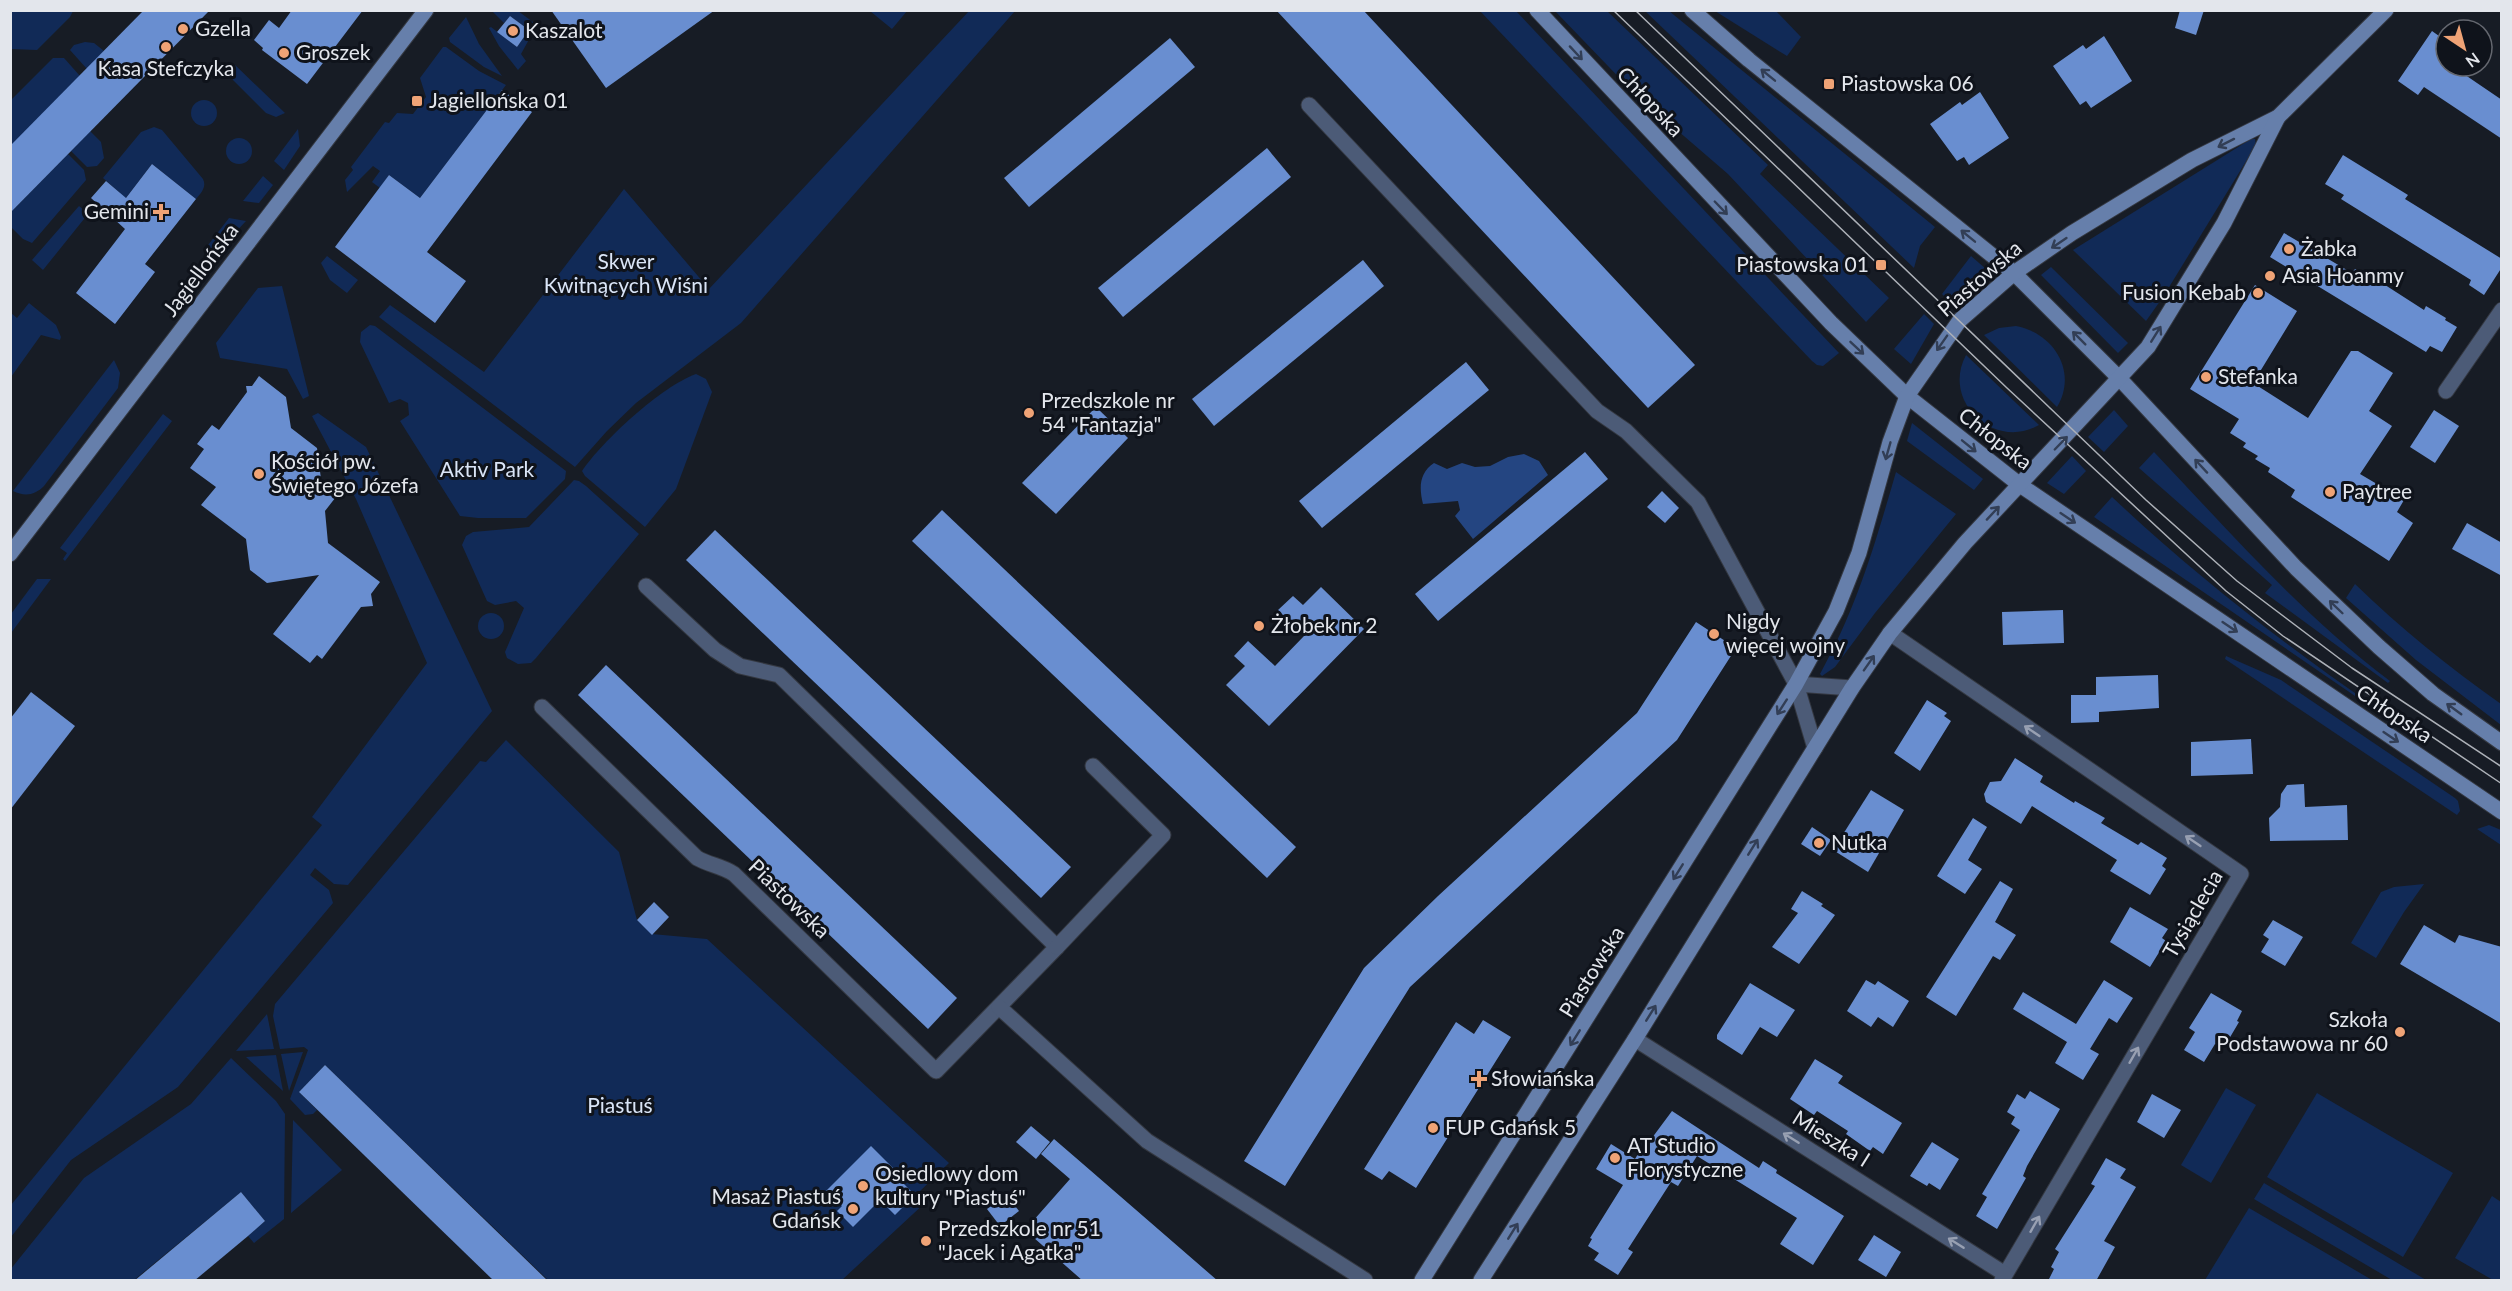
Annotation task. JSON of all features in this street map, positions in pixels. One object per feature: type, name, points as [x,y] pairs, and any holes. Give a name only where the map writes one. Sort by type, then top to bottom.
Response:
[{"type":"street","name":"Jagiellońska","points":[[10,554],[426,10]]},
{"type":"street","name":"Chłopska","points":[[1537,10],[1831,323],[1907,396],[2020,485],[2502,812]]},
{"type":"street","name":"Chłopska","points":[[1692,10],[1749,60],[2014,273],[2120,379],[2296,568],[2379,647],[2433,694],[2502,743]]},
{"type":"street","name":"Piastowska","points":[[1422,1281],[1796,684],[1840,602],[1858,553],[1890,442],[1907,396],[1960,320],[2014,273],[2072,233],[2192,160],[2278,117],[2386,10]]},
{"type":"street","points":[[1309,105],[1597,411],[1626,431],[1698,502],[1796,684],[1815,748]]},
{"type":"street","name":"Piastowska","points":[[1481,1281],[1635,1039],[1852,688],[1890,633],[1958,552],[2148,347],[2224,223],[2278,117]]},
{"type":"street","points":[[2446,391],[2502,310]]},
{"type":"street","points":[[645,586],[715,650],[740,666],[778,675],[1057,947]]},
{"type":"street","name":"Tysiąclecia","points":[[1890,633],[2241,874],[2004,1277]]},
{"type":"street","points":[[1796,684],[1852,688]]},
{"type":"street","name":"Piastowska","points":[[542,707],[697,858],[706,864],[725,868],[734,874],[936,1071],[1163,836],[1093,766]]},
{"type":"street","points":[[999,1007],[1147,1141],[1365,1281]]},
{"type":"street","name":"Mieszka I","points":[[1635,1039],[2004,1277]]},
{"type":"green space","name":"Skwer Kwitnących Wiśni","points":[[970,10],[1015,11],[741,323],[636,403],[575,467],[379,317],[390,305],[484,372],[624,189],[709,289]]},
{"type":"green space","points":[[10,11],[73,11],[70,17],[37,50],[11,49]]},
{"type":"green space","points":[[492,11],[518,11],[537,25],[521,54],[526,61],[518,70],[499,46],[489,28],[491,27],[517,47],[529,30],[510,16],[504,23]]},
{"type":"green space","points":[[870,11],[907,11],[892,29]]},
{"type":"green space","points":[[1480,11],[1516,11],[1839,353],[1823,366],[1812,361]]},
{"type":"green space","points":[[1555,11],[1607,11],[1768,165],[1760,174],[1889,298],[1866,322],[1728,174],[1634,93]]},
{"type":"green space","points":[[1645,11],[1669,11],[1935,227],[1920,246],[1914,268]]},
{"type":"green space","points":[[1715,11],[1776,11],[1801,37],[1787,56]]},
{"type":"green space","points":[[466,17],[479,44],[502,76],[484,67],[450,42],[449,38]]},
{"type":"green space","points":[[85,42],[94,43],[104,51],[87,69],[70,50],[74,45]]},
{"type":"green space","points":[[443,47],[479,71],[506,85],[420,198],[389,175],[380,188],[372,182],[380,171],[373,166],[347,192],[345,180],[353,170],[351,167],[385,122],[389,123],[397,113],[413,114],[426,97],[420,78]]},
{"type":"green space","points":[[53,58],[64,58],[80,76],[11,146],[11,100]]},
{"type":"green space","points":[[234,64],[285,113],[276,117],[266,113],[233,80],[231,73]]},
{"type":"green space","points":[[204,100],[213,104],[217,113],[213,122],[204,126],[195,122],[191,113],[195,104]]},
{"type":"green space","points":[[154,127],[162,130],[203,179],[203,190],[196,199],[152,164],[112,216],[105,210],[120,193],[103,178],[141,132]]},
{"type":"green space","points":[[298,129],[300,146],[284,170],[274,161]]},
{"type":"green space","points":[[90,131],[101,142],[104,158],[97,166],[87,167],[71,151]]},
{"type":"green space","points":[[239,138],[248,142],[252,151],[248,160],[239,164],[230,160],[226,151],[230,142]]},
{"type":"green space","points":[[2251,139],[2255,139],[2256,145],[2146,321],[2073,250]]},
{"type":"green space","points":[[68,154],[84,170],[86,180],[32,243],[23,239],[11,227],[10,213]]},
{"type":"green space","points":[[263,176],[273,185],[259,203],[243,201]]},
{"type":"green space","points":[[79,206],[88,214],[43,270],[32,260]]},
{"type":"green space","points":[[229,218],[246,221],[209,255],[205,249]]},
{"type":"green space","points":[[327,256],[358,280],[347,293],[330,280],[321,263]]},
{"type":"green space","points":[[1971,256],[1986,269],[1952,304],[1942,294]]},
{"type":"green space","points":[[2051,267],[2128,343],[2118,353],[2041,275]]},
{"type":"green space","points":[[282,286],[309,396],[303,399],[287,369],[220,358],[216,343],[258,288]]},
{"type":"green space","points":[[29,303],[56,325],[61,337],[60,340],[41,335],[11,377],[11,313],[17,318]]},
{"type":"green space","points":[[1924,314],[1934,324],[1911,364],[1894,349]]},
{"type":"green space","name":"Aktiv Park","points":[[370,325],[375,326],[566,471],[565,479],[526,518],[460,516],[400,421],[409,415],[408,403],[400,399],[389,403],[360,342],[361,332]]},
{"type":"green space","points":[[2016,326],[2030,330],[2041,337],[2059,356],[2065,381],[2063,394],[2057,407],[1984,335],[1999,328]]},
{"type":"green space","points":[[1966,355],[2039,425],[2022,431],[2005,432],[1976,417],[1966,404],[1961,389],[1960,372]]},
{"type":"green space","points":[[114,360],[120,373],[118,388],[44,486],[30,494],[13,491]]},
{"type":"green space","points":[[696,374],[706,379],[712,392],[676,489],[645,527],[582,471],[603,445],[650,402],[682,380]]},
{"type":"green space","points":[[2114,410],[2128,426],[2104,452],[2088,437]]},
{"type":"green space","points":[[318,413],[366,447],[492,711],[348,885],[334,884],[315,868],[310,875],[329,890],[333,903],[178,1087],[71,1160],[11,1237],[11,1205],[322,825],[312,817],[427,663],[356,499],[312,416]]},
{"type":"green space","points":[[163,414],[172,421],[65,561],[63,559],[67,553],[60,548]]},
{"type":"green space","points":[[1912,423],[1983,479],[1974,490],[1907,441]]},
{"type":"green space","points":[[2154,452],[2296,600],[2357,655],[2390,681],[2388,683],[2265,593],[2272,585],[2139,468]]},
{"type":"green space","points":[[2072,456],[2086,471],[2064,494],[2047,483]]},
{"type":"green space","points":[[1896,472],[1956,514],[1875,613],[1835,667],[1822,676],[1820,674],[1855,600]]},
{"type":"green space","points":[[574,480],[586,486],[639,534],[536,658],[531,663],[518,664],[507,658],[505,652],[524,608],[516,601],[495,605],[487,601],[462,545],[466,536],[473,532],[529,527]]},
{"type":"green space","points":[[2112,497],[2175,554],[2240,607],[2375,707],[2374,709],[2094,517]]},
{"type":"green space","points":[[37,579],[51,579],[11,633],[11,614]]},
{"type":"green space","points":[[2355,584],[2426,647],[2501,704],[2501,725],[2416,660],[2346,598]]},
{"type":"green space","points":[[491,613],[500,617],[504,626],[500,635],[491,639],[482,635],[478,626],[482,617]]},
{"type":"green space","points":[[2226,656],[2281,680],[2455,798],[2460,811],[2457,815],[2225,659]]},
{"type":"green space","name":"Piastuś","points":[[506,740],[619,852],[637,920],[652,934],[707,939],[949,1163],[919,1192],[927,1201],[842,1280],[548,1280],[325,1065],[299,1092],[317,1110],[313,1114],[305,1115],[290,1099],[308,1050],[304,1047],[280,1049],[273,1016],[275,1004],[480,761],[486,762]]},
{"type":"green space","points":[[2489,825],[2501,830],[2501,845],[2477,829]]},
{"type":"green space","points":[[2424,884],[2376,958],[2351,943],[2381,892],[2394,887]]},
{"type":"green space","points":[[267,1014],[274,1049],[236,1051]]},
{"type":"green space","points":[[303,1052],[289,1091],[281,1054]]},
{"type":"green space","points":[[276,1055],[283,1091],[246,1057]]},
{"type":"green space","points":[[231,1058],[276,1101],[285,1114],[284,1219],[254,1243],[248,1236],[265,1221],[241,1192],[134,1280],[11,1280],[10,1270],[84,1178],[191,1104]]},
{"type":"green space","points":[[2226,1088],[2256,1105],[2211,1183],[2181,1165]]},
{"type":"green space","points":[[2317,1093],[2453,1173],[2403,1257],[2267,1177]]},
{"type":"green space","points":[[293,1120],[342,1170],[291,1213]]},
{"type":"green space","points":[[2264,1183],[2426,1280],[2392,1280],[2254,1199]]},
{"type":"green space","points":[[2492,1196],[2501,1202],[2501,1280],[2493,1280],[2455,1258]]},
{"type":"green space","points":[[2249,1208],[2372,1280],[2205,1280]]},
{"type":"shaded area","points":[[1524,454],[1539,461],[1548,475],[1473,539],[1455,516],[1460,510],[1458,501],[1423,504],[1421,481],[1425,471],[1434,463],[1447,469],[1462,463],[1475,467],[1490,466],[1508,457]]},
{"type":"building","points":[[144,10],[210,10],[10,213],[10,146]]},
{"type":"building","points":[[292,10],[363,10],[307,84],[262,50],[263,48],[254,40],[269,20],[279,28]]},
{"type":"building","points":[[551,10],[715,10],[606,88]]},
{"type":"building","points":[[1276,10],[1363,10],[1695,365],[1648,408]]},
{"type":"building","points":[[2180,10],[2204,10],[2196,35],[2175,28]]},
{"type":"building","name":"Kaszalot","points":[[510,16],[529,30],[517,47],[497,32]]},
{"type":"building","points":[[2432,31],[2434,32],[2434,78],[2470,78],[2502,100],[2502,139],[2424,87],[2418,95],[2398,81]]},
{"type":"building","points":[[2104,36],[2132,81],[2091,108],[2086,101],[2080,105],[2053,66],[2083,45],[2086,49]]},
{"type":"building","points":[[1170,38],[1195,67],[1029,207],[1004,178]]},
{"type":"building","points":[[502,90],[532,112],[427,252],[466,281],[435,323],[335,247],[389,175],[420,198]]},
{"type":"building","points":[[1980,92],[2009,138],[1969,165],[1964,157],[1957,161],[1930,124],[1960,102],[1962,105]]},
{"type":"building","points":[[1267,148],[1291,177],[1123,317],[1098,288]]},
{"type":"building","points":[[2343,155],[2408,195],[2405,199],[2502,259],[2502,267],[2484,295],[2469,285],[2471,280],[2341,199],[2344,195],[2325,184]]},
{"type":"building","points":[[152,164],[196,199],[145,264],[155,272],[115,324],[76,293],[125,229],[91,198],[106,181],[126,198]]},
{"type":"building","points":[[2284,233],[2352,273],[2355,269],[2367,276],[2368,274],[2424,310],[2426,306],[2446,318],[2445,320],[2457,327],[2442,352],[2430,346],[2426,352],[2270,257]]},
{"type":"building","points":[[1363,260],[1384,286],[1214,426],[1192,399]]},
{"type":"building","points":[[2255,285],[2297,311],[2253,383],[2308,418],[2351,351],[2358,351],[2393,373],[2369,411],[2392,426],[2360,474],[2404,500],[2397,512],[2413,523],[2389,561],[2291,497],[2295,490],[2268,472],[2270,468],[2255,459],[2258,456],[2243,447],[2246,443],[2230,433],[2239,419],[2190,389]]},
{"type":"building","points":[[1466,362],[1489,390],[1322,528],[1299,501]]},
{"type":"building","name":"Kościół pw. Świętego Józefa","points":[[259,376],[286,397],[291,428],[317,448],[321,479],[339,493],[325,511],[328,543],[380,582],[371,594],[373,606],[361,607],[322,659],[317,655],[310,663],[273,634],[319,575],[267,583],[250,570],[246,539],[201,505],[216,487],[190,468],[204,449],[197,444],[212,425],[219,430],[247,392],[246,386],[252,386]]},
{"type":"building","points":[[1096,407],[1128,438],[1056,514],[1022,483]]},
{"type":"building","points":[[2434,410],[2459,426],[2435,463],[2410,447]]},
{"type":"building","points":[[1585,452],[1608,479],[1438,621],[1415,594]]},
{"type":"building","points":[[1662,491],[1679,508],[1665,523],[1647,507]]},
{"type":"building","points":[[942,510],[1296,847],[1267,878],[912,541]]},
{"type":"building","points":[[2467,523],[2502,543],[2502,576],[2452,549]]},
{"type":"building","points":[[715,530],[1071,867],[1041,898],[686,560]]},
{"type":"building","points":[[1321,587],[1364,629],[1269,726],[1226,685],[1245,666],[1234,656],[1248,641],[1275,666],[1304,636],[1278,610],[1293,596],[1303,605]]},
{"type":"building","points":[[2063,610],[2064,643],[2003,645],[2002,612]]},
{"type":"building","points":[[1696,622],[1736,648],[1677,740],[1410,987],[1285,1186],[1244,1161],[1364,968],[1438,896],[1637,713]]},
{"type":"building","points":[[606,665],[957,998],[928,1029],[578,695]]},
{"type":"building","points":[[2158,675],[2159,708],[2099,712],[2099,722],[2071,723],[2071,695],[2096,695],[2096,677]]},
{"type":"building","points":[[31,692],[75,726],[10,810],[10,719]]},
{"type":"building","points":[[1927,700],[1947,713],[1944,716],[1951,721],[1920,771],[1894,753]]},
{"type":"building","points":[[2251,739],[2253,774],[2191,776],[2191,742]]},
{"type":"building","points":[[2015,758],[2043,776],[2040,782],[2074,803],[2075,801],[2105,818],[2101,823],[2138,845],[2141,842],[2167,858],[2162,866],[2166,869],[2150,895],[2110,871],[2117,860],[2032,806],[2021,824],[1986,802],[1984,794],[1990,782],[2001,781]]},
{"type":"building","points":[[2304,784],[2305,807],[2347,805],[2348,840],[2270,841],[2269,818],[2280,807],[2281,794],[2287,785]]},
{"type":"building","points":[[1871,790],[1904,810],[1868,872],[1833,850]]},
{"type":"building","points":[[1973,818],[1987,827],[1968,860],[1982,869],[1965,894],[1937,876]]},
{"type":"building","points":[[1812,827],[1831,840],[1820,856],[1801,844]]},
{"type":"building","points":[[2000,881],[2013,889],[1995,922],[2016,935],[2000,960],[1993,956],[1956,1016],[1926,997]]},
{"type":"building","points":[[1802,891],[1823,904],[1821,906],[1835,915],[1799,964],[1772,947],[1798,913],[1791,909]]},
{"type":"building","points":[[654,902],[669,917],[652,935],[637,920]]},
{"type":"building","points":[[2130,907],[2168,929],[2162,938],[2166,941],[2150,967],[2110,942]]},
{"type":"building","points":[[2273,920],[2303,937],[2285,966],[2261,952],[2269,939],[2263,935]]},
{"type":"building","points":[[2424,925],[2455,943],[2459,935],[2502,947],[2502,1024],[2400,964]]},
{"type":"building","points":[[1866,980],[1875,985],[1878,981],[1909,1001],[1893,1027],[1878,1017],[1871,1027],[1847,1011]]},
{"type":"building","points":[[2104,980],[2133,998],[2117,1023],[2109,1018],[2090,1049],[2099,1054],[2083,1080],[2055,1063],[2067,1042],[2013,1009],[2023,992],[2076,1024]]},
{"type":"building","points":[[1750,983],[1795,1010],[1777,1037],[1760,1027],[1742,1055],[1717,1039],[1717,1035]]},
{"type":"building","points":[[2211,993],[2242,1011],[2237,1021],[2239,1022],[2229,1039],[2226,1038],[2221,1047],[2215,1044],[2204,1062],[2184,1050],[2195,1032],[2189,1028]]},
{"type":"building","points":[[1483,1020],[1511,1037],[1416,1188],[1389,1171],[1382,1180],[1364,1169],[1456,1022],[1474,1034]]},
{"type":"building","points":[[1815,1059],[1843,1076],[1838,1083],[1902,1123],[1883,1154],[1873,1147],[1870,1151],[1846,1134],[1848,1131],[1817,1111],[1814,1115],[1790,1099]]},
{"type":"building","points":[[325,1065],[548,1281],[494,1281],[299,1092]]},
{"type":"building","points":[[2030,1091],[2060,1109],[2027,1166],[2023,1176],[2026,1178],[1997,1229],[1976,1216],[1987,1197],[1982,1194],[2020,1130],[2011,1124],[2015,1117],[2007,1112],[2017,1094],[2025,1099]]},
{"type":"building","points":[[2152,1094],[2181,1110],[2164,1138],[2137,1122]]},
{"type":"building","points":[[1672,1111],[1759,1168],[1763,1161],[1777,1170],[1776,1173],[1844,1216],[1813,1265],[1780,1244],[1797,1218],[1697,1156],[1678,1186],[1671,1182],[1628,1249],[1633,1252],[1618,1275],[1594,1260],[1599,1253],[1588,1246],[1592,1239],[1590,1238],[1623,1185],[1596,1169],[1611,1144],[1635,1159],[1644,1144],[1646,1146]]},
{"type":"building","points":[[1031,1126],[1050,1142],[1036,1159],[1016,1142]]},
{"type":"building","points":[[1054,1139],[1218,1281],[1083,1281],[1025,1230],[1070,1179],[1041,1154]]},
{"type":"building","points":[[1932,1142],[1959,1159],[1940,1190],[1929,1183],[1927,1186],[1910,1176]]},
{"type":"building","name":"Osiedlowy dom kultury \"Piastuś\"","points":[[871,1146],[902,1177],[900,1180],[915,1195],[895,1215],[880,1200],[853,1227],[837,1211],[842,1206],[826,1191]]},
{"type":"building","points":[[2106,1158],[2126,1169],[2120,1178],[2136,1187],[2104,1241],[2115,1247],[2096,1281],[2048,1281],[2054,1269],[2051,1267],[2059,1252],[2055,1249],[2095,1186],[2091,1184]]},
{"type":"building","points":[[241,1192],[265,1221],[194,1281],[134,1281]]},
{"type":"building","points":[[1007,1195],[1019,1211],[1000,1226],[987,1209]]},
{"type":"building","points":[[1874,1235],[1901,1252],[1886,1277],[1858,1260]]},
{"type":"tram line","points":[[1613,10],[2007,388],[2226,591],[2283,636],[2502,784]]},
{"type":"tram line","points":[[1635,10],[2146,500],[2237,581],[2352,668],[2502,767]]},
{"type":"place","name":"Gzella","points":[[183,29]]},
{"type":"place","name":"Kaszalot","points":[[513,31]]},
{"type":"place","name":"Kasa Stefczyka","points":[[166,47]]},
{"type":"place","name":"Groszek","points":[[284,53]]},
{"type":"place","name":"Piastowska 06","points":[[1829,84]]},
{"type":"place","name":"Jagiellońska 01","points":[[417,101]]},
{"type":"place","name":"Gemini","points":[[161,212]]},
{"type":"place","name":"Żabka","points":[[2289,249]]},
{"type":"place","name":"Piastowska 01","points":[[1881,265]]},
{"type":"place","name":"Asia Hoanmy","points":[[2270,276]]},
{"type":"place","name":"Fusion Kebab","points":[[2258,293]]},
{"type":"place","name":"Stefanka","points":[[2206,377]]},
{"type":"place","name":"Przedszkole nr 54 \"Fantazja\"","points":[[1029,413]]},
{"type":"place","name":"Kościół pw. Świętego Józefa","points":[[259,474]]},
{"type":"place","name":"Paytree","points":[[2330,492]]},
{"type":"place","name":"Żłobek nr 2","points":[[1259,626]]},
{"type":"place","name":"Nigdy więcej wojny","points":[[1714,634]]},
{"type":"place","name":"Nutka","points":[[1819,843]]},
{"type":"place","name":"Szkoła Podstawowa nr 60","points":[[2400,1032]]},
{"type":"place","name":"Słowiańska","points":[[1479,1079]]},
{"type":"place","name":"FUP Gdańsk 5","points":[[1433,1128]]},
{"type":"place","name":"AT Studio Florystyczne","points":[[1615,1158]]},
{"type":"place","name":"Osiedlowy dom kultury \"Piastuś\"","points":[[863,1186]]},
{"type":"place","name":"Masaż Piastuś Gdańsk","points":[[853,1209]]},
{"type":"place","name":"Przedszkole nr 51 \"Jacek i Agatka\"","points":[[926,1241]]}]
